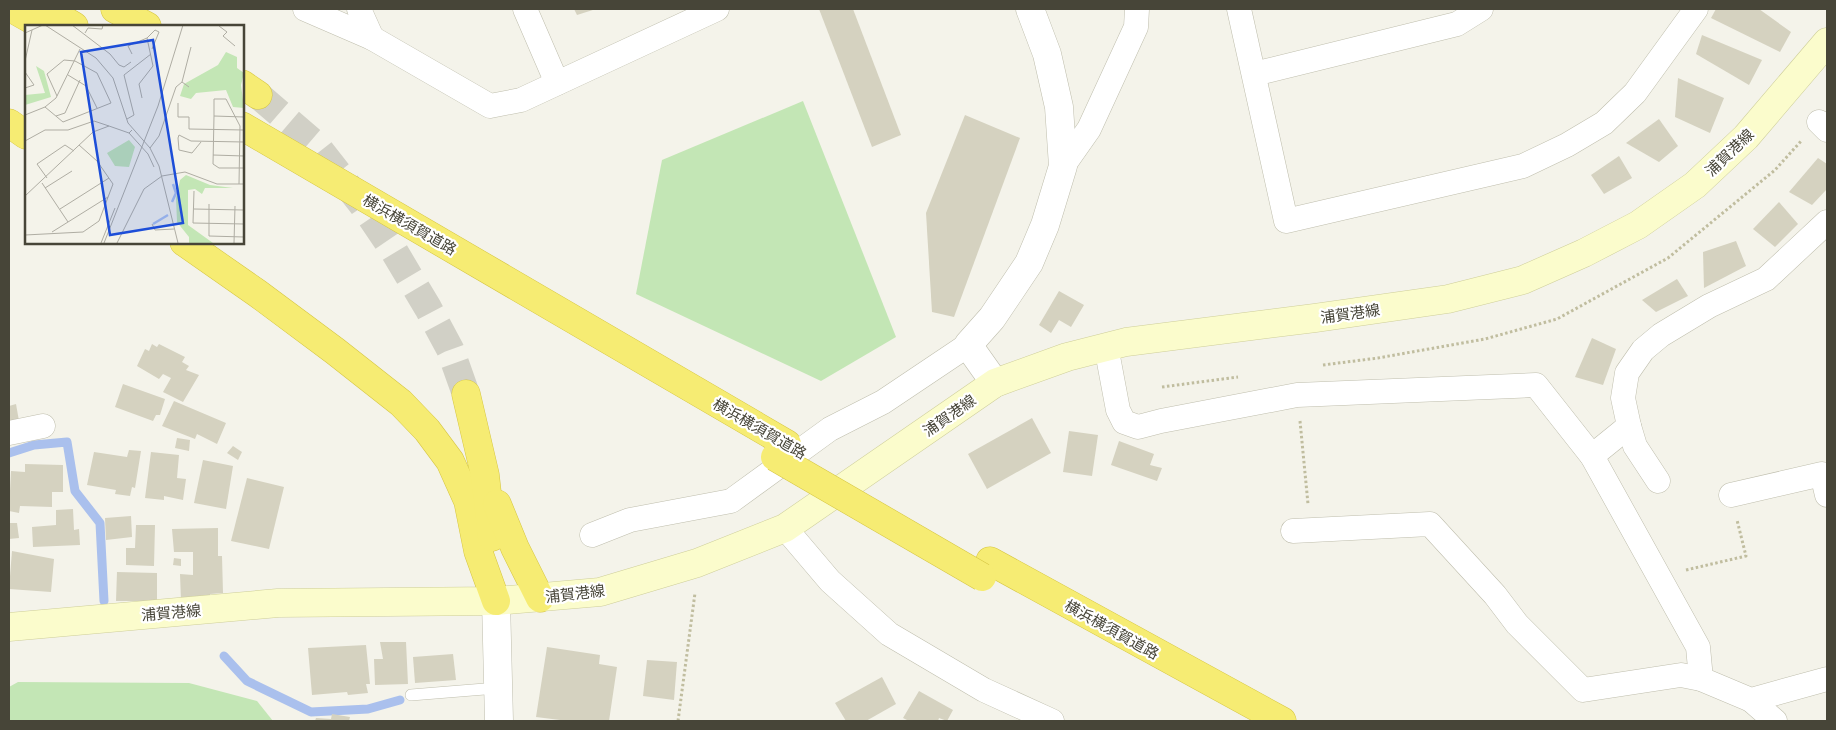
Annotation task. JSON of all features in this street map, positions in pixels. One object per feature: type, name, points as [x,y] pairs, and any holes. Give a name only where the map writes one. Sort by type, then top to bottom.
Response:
[{"type":"highway","points":[[13,9],[40,25]]},
{"type":"highway","points":[[46,9],[72,25]]},
{"type":"highway","points":[[115,9],[145,25]]},
{"type":"highway","points":[[9,123],[25,133]]},
{"type":"highway","name":"横浜横須賀道路","points":[[244,127],[781,451]]},
{"type":"highway","name":"横浜横須賀道路","points":[[244,146],[781,451],[1246,721]]},
{"type":"highway","points":[[187,244],[335,350],[401,403],[427,430],[450,461],[468,501],[478,551],[496,601]]},
{"type":"highway","points":[[466,394],[485,475],[494,552],[496,601]]},
{"type":"highway","points":[[485,475],[515,548],[540,598]]},
{"type":"highway","name":"横浜横須賀道路","points":[[986,569],[1282,721]]},
{"type":"main road","name":"浦賀港線","points":[[9,627],[278,603],[496,601],[540,598],[600,592],[697,562],[785,528],[995,383],[1067,356],[1126,342],[1448,299],[1523,280],[1584,253],[1638,224],[1695,184],[1746,137],[1827,42]]},
{"type":"street","points":[[305,9],[372,38],[490,106],[521,100],[717,9]]},
{"type":"street","points":[[359,9],[372,38]]},
{"type":"street","points":[[525,9],[557,83]]},
{"type":"street","points":[[1030,9],[1047,54],[1059,106],[1063,166]]},
{"type":"street","points":[[592,535],[630,520],[731,501],[830,428],[882,402],[968,345],[992,318],[1029,263],[1045,225],[1063,166],[1093,120],[1136,27],[1137,9]]},
{"type":"street","points":[[1238,9],[1286,220],[1523,166],[1567,146],[1604,124],[1635,92],[1696,9]]},
{"type":"street","points":[[1254,74],[1457,24],[1481,9]]},
{"type":"street","points":[[1658,481],[1635,446],[1629,426],[1623,398],[1627,373],[1643,350],[1661,336],[1709,306],[1766,280],[1827,222]]},
{"type":"street","points":[[968,345],[995,383]]},
{"type":"street","points":[[1106,346],[1118,410],[1124,422],[1138,428],[1162,421],[1297,395],[1536,385],[1592,456],[1698,647],[1701,679]]},
{"type":"street","points":[[9,433],[43,426]]},
{"type":"street","points":[[1592,456],[1629,426]]},
{"type":"street","points":[[1732,495],[1822,474],[1827,496]]},
{"type":"street","points":[[1302,530],[1430,524],[1495,595],[1517,624],[1583,690],[1681,675],[1701,679],[1751,700],[1775,721]]},
{"type":"street","points":[[785,528],[830,581],[889,634],[984,690],[1052,721]]},
{"type":"street","points":[[496,601],[497,688],[500,721]]},
{"type":"street","points":[[1751,700],[1827,679]]},
{"type":"lane","points":[[411,695],[497,688]]},
{"type":"path","points":[[1297,395],[1302,530]]},
{"type":"path","points":[[1699,567],[1746,556],[1732,495]]},
{"type":"path","points":[[678,721],[697,562]]},
{"type":"green space","points":[[803,101],[896,337],[821,381],[636,294],[662,160]]},
{"type":"green space","points":[[18,682],[189,683],[257,701],[273,721],[9,721],[9,687]]},
{"type":"building","points":[[574,9],[596,9],[577,15]]},
{"type":"building","points":[[819,9],[853,9],[901,135],[872,147]]},
{"type":"building","points":[[1716,9],[1759,9],[1791,32],[1780,52],[1711,18]]},
{"type":"building","points":[[1702,35],[1762,60],[1749,85],[1696,54]]},
{"type":"building","points":[[1678,78],[1724,98],[1710,133],[1675,117]]},
{"type":"building","points":[[965,115],[1020,138],[954,317],[932,312],[926,213]]},
{"type":"building","points":[[1659,119],[1678,146],[1659,162],[1626,143]]},
{"type":"building","points":[[1619,156],[1632,178],[1604,194],[1591,175]]},
{"type":"building","points":[[1818,158],[1827,164],[1827,189],[1812,205],[1789,192]]},
{"type":"building","points":[[1779,202],[1798,224],[1775,247],[1753,229]]},
{"type":"building","points":[[1736,241],[1746,266],[1704,288],[1703,252]]},
{"type":"building","points":[[1677,279],[1688,296],[1656,312],[1642,300]]},
{"type":"building","points":[[1059,291],[1084,305],[1071,327],[1059,320],[1051,333],[1039,325]]},
{"type":"building","points":[[1592,338],[1616,349],[1603,385],[1575,377]]},
{"type":"building","points":[[152,344],[157,347],[159,344],[185,357],[182,362],[189,366],[186,370],[199,375],[183,402],[163,392],[171,378],[163,374],[159,379],[137,366],[145,349],[149,351]]},
{"type":"building","points":[[123,384],[165,399],[160,415],[156,415],[153,421],[115,407]]},
{"type":"building","points":[[174,401],[226,423],[217,444],[197,434],[195,439],[162,426]]},
{"type":"building","points":[[16,404],[19,421],[9,424],[9,406]]},
{"type":"building","points":[[1032,418],[1051,453],[987,489],[968,454]]},
{"type":"building","points":[[1069,431],[1098,435],[1092,476],[1063,472]]},
{"type":"building","points":[[177,438],[190,440],[189,451],[175,448]]},
{"type":"building","points":[[1119,441],[1154,454],[1150,465],[1162,468],[1157,481],[1111,465]]},
{"type":"building","points":[[233,446],[242,452],[238,460],[227,453]]},
{"type":"building","points":[[129,450],[141,451],[135,488],[132,487],[130,496],[115,494],[116,490],[87,485],[94,452],[127,457]]},
{"type":"building","points":[[151,452],[179,455],[177,478],[186,479],[183,500],[164,496],[164,500],[145,498]]},
{"type":"building","points":[[203,460],[233,466],[226,509],[194,503]]},
{"type":"building","points":[[25,464],[63,465],[63,492],[52,492],[52,507],[20,506],[19,513],[9,511],[11,471],[25,472]]},
{"type":"building","points":[[247,478],[284,487],[269,549],[231,541]]},
{"type":"building","points":[[73,509],[74,530],[79,529],[80,545],[33,547],[32,527],[56,525],[56,510]]},
{"type":"building","points":[[131,516],[132,537],[106,540],[105,518]]},
{"type":"building","points":[[9,523],[17,523],[19,538],[9,539]]},
{"type":"building","points":[[136,525],[155,525],[154,566],[126,565],[126,548],[135,548]]},
{"type":"building","points":[[218,528],[218,556],[222,556],[223,593],[210,594],[210,599],[181,601],[180,574],[193,575],[193,552],[174,552],[172,529]]},
{"type":"building","points":[[12,551],[54,559],[51,592],[9,589]]},
{"type":"building","points":[[174,558],[181,559],[181,566],[173,565]]},
{"type":"building","points":[[117,572],[157,573],[157,601],[116,601]]},
{"type":"building","points":[[380,642],[406,642],[408,684],[375,685],[374,659],[383,659]]},
{"type":"building","points":[[366,645],[370,684],[366,684],[368,693],[348,695],[347,692],[312,695],[308,648]]},
{"type":"building","points":[[547,647],[600,655],[599,664],[617,667],[609,721],[568,721],[536,717]]},
{"type":"building","points":[[453,654],[456,680],[415,683],[413,657]]},
{"type":"building","points":[[647,660],[677,662],[674,700],[643,696]]},
{"type":"building","points":[[882,677],[896,704],[866,721],[846,721],[835,703]]},
{"type":"building","points":[[919,691],[953,710],[947,721],[939,718],[938,721],[909,721],[903,718]]},
{"type":"building","points":[[332,714],[350,717],[349,721],[315,721],[316,718],[331,719]]},
{"type":"waterway","points":[[9,453],[34,445],[67,442],[75,491],[100,523],[104,601]]},
{"type":"waterway","points":[[224,656],[247,681],[311,712],[368,709],[400,700]]},
{"type":"tunnel","points":[[258,95],[315,144],[362,204],[394,251],[428,308],[450,349],[466,394]]}]
